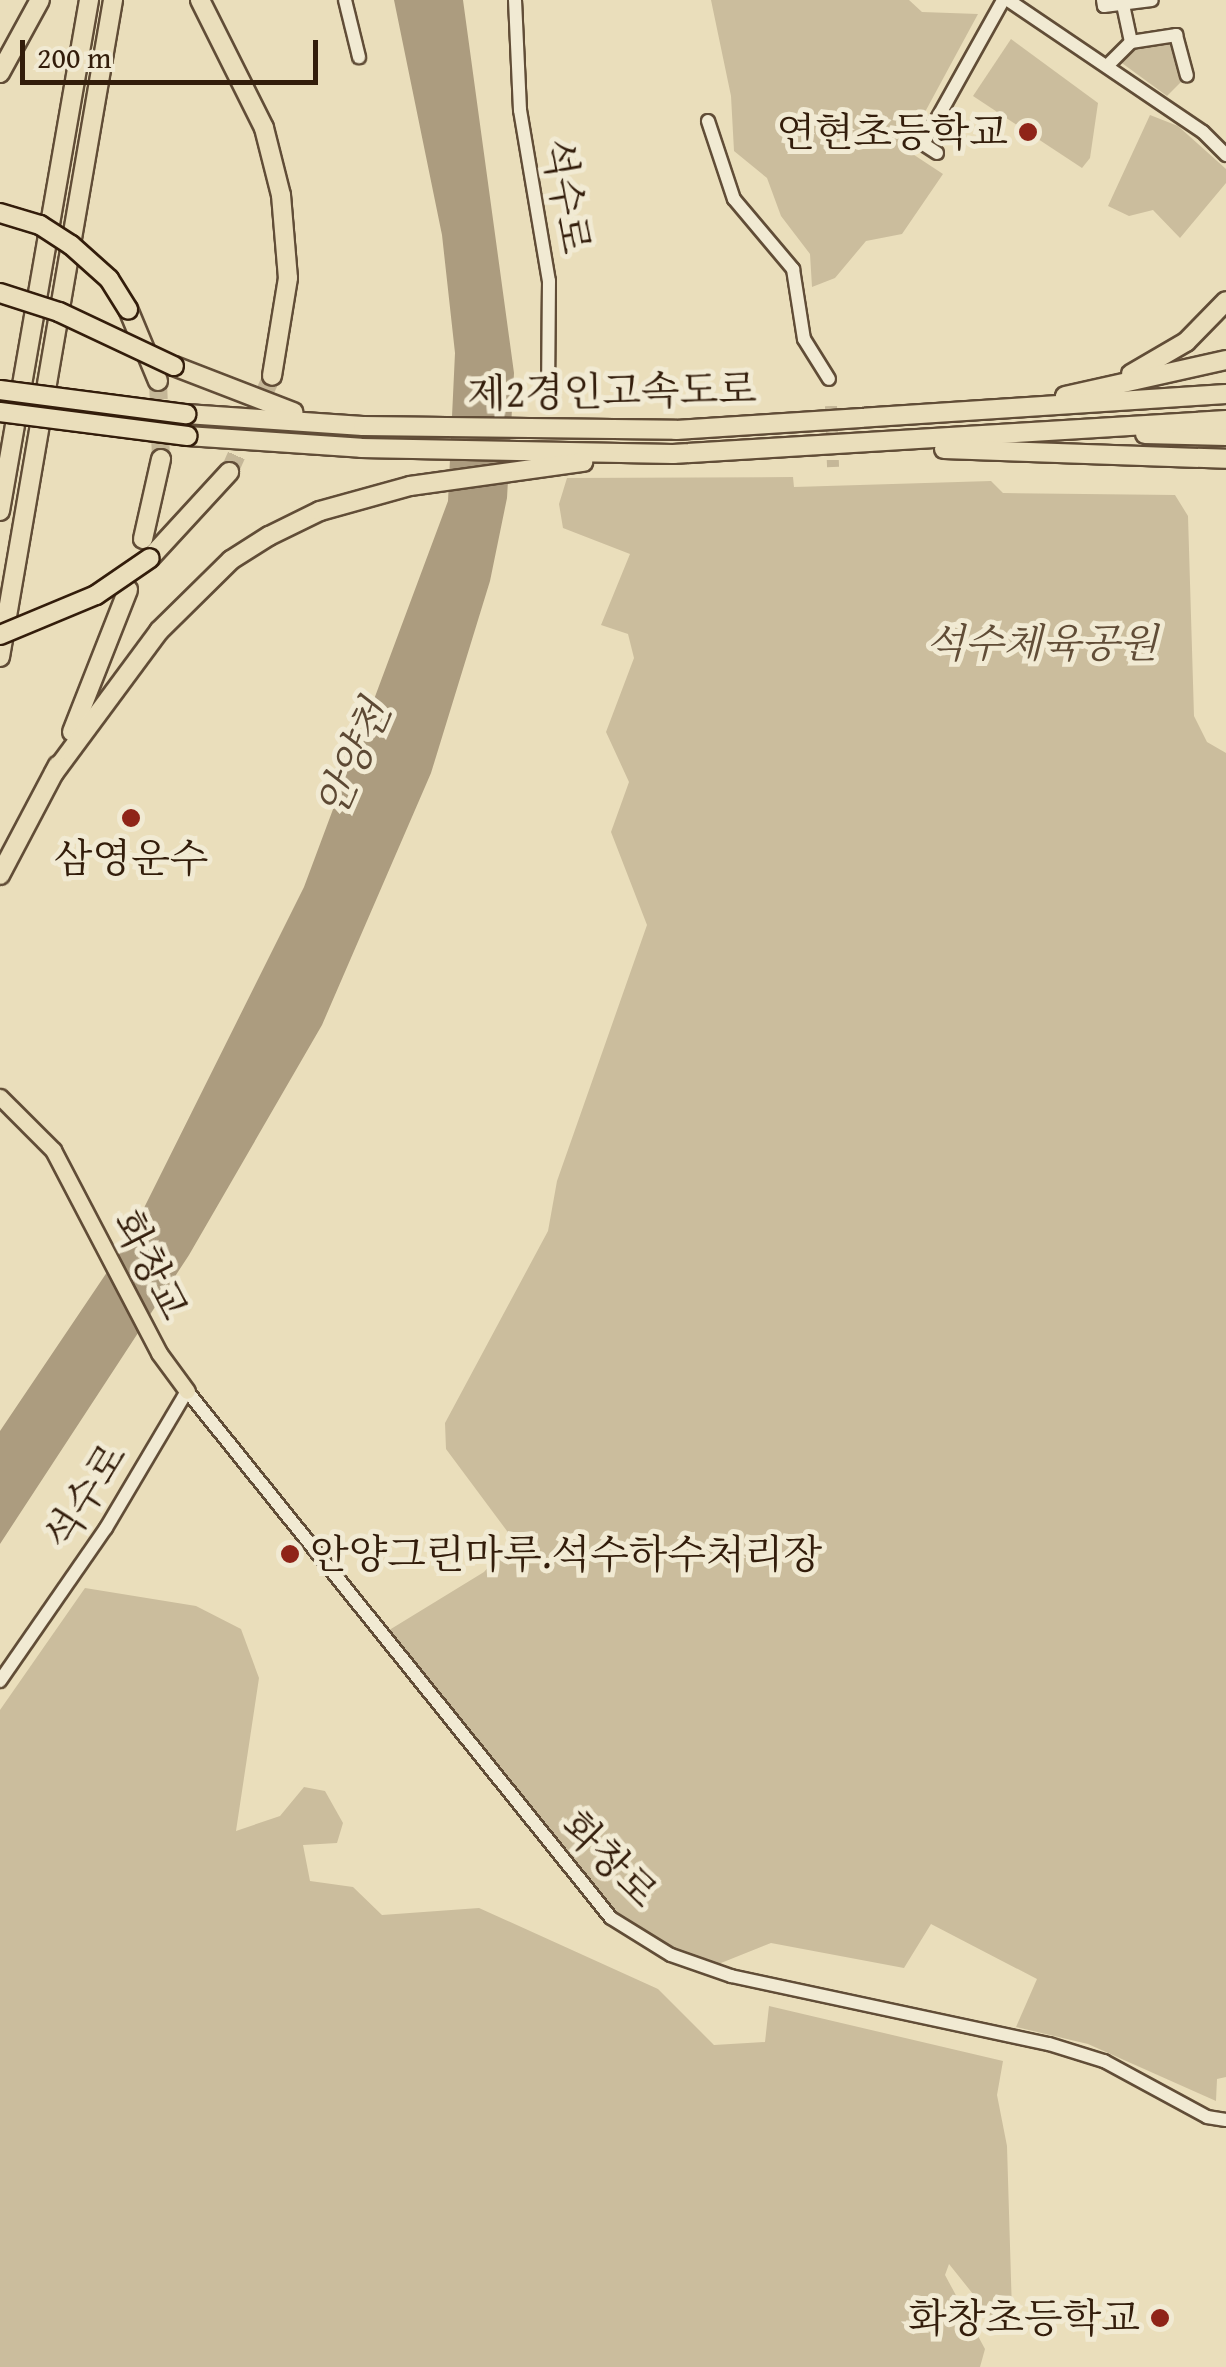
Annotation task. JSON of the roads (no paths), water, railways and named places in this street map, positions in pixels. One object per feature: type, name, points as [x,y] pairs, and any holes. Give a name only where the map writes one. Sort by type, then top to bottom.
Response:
[{"type":"highway","points":[[0,73],[40,0]]},
{"type":"highway","points":[[0,512],[89,0]]},
{"type":"highway","points":[[0,657],[113,0]]},
{"type":"highway","points":[[200,0],[264,128],[282,196],[288,278],[272,376]]},
{"type":"highway","points":[[0,213],[40,225],[71,244],[109,279],[128,309],[158,381]]},
{"type":"highway","points":[[0,294],[59,312],[274,408],[362,426]]},
{"type":"highway","points":[[1074,395],[1168,355],[1226,301]]},
{"type":"highway","points":[[0,420],[33,322]]},
{"type":"highway","points":[[966,413],[1074,395],[1226,360]]},
{"type":"highway","name":"제2경인고속도로","points":[[0,390],[186,414],[362,426],[676,430],[1226,394]]},
{"type":"highway","name":"제2경인고속도로","points":[[0,412],[187,436],[361,448],[673,454],[1226,420]]},
{"type":"highway","points":[[1075,430],[1226,436]]},
{"type":"highway","points":[[868,445],[1226,459]]},
{"type":"highway","points":[[54,773],[122,673],[198,591],[256,544],[320,511],[468,476],[673,454]]},
{"type":"highway","points":[[143,539],[161,459]]},
{"type":"highway","points":[[0,635],[96,595],[150,558],[229,472]]},
{"type":"highway","points":[[0,875],[54,773],[128,590]]},
{"type":"main road","name":"화창교","points":[[0,1097],[53,1150],[86,1206],[158,1353],[187,1391]]},
{"type":"street","points":[[345,0],[359,57]]},
{"type":"street","name":"석수로","points":[[515,0],[520,110],[548,281],[548,404]]},
{"type":"street","points":[[937,153],[922,144],[1006,0],[1108,65],[1226,155]]},
{"type":"street","points":[[1103,0],[1104,6],[1152,0]]},
{"type":"street","points":[[1123,2],[1131,42]]},
{"type":"street","points":[[1108,65],[1131,42],[1176,35],[1187,76]]},
{"type":"street","points":[[708,120],[734,199],[792,269],[804,339],[830,378]]},
{"type":"street","name":"석수로","points":[[0,1681],[106,1528],[187,1391]]},
{"type":"street","name":"화창로","points":[[187,1391],[611,1918],[671,1955],[731,1976],[1048,2044],[1104,2061],[1207,2117],[1226,2120]]},
{"type":"water","name":"안양천","points":[[394,0],[463,0],[514,373],[507,498],[490,581],[431,773],[322,1025],[189,1255],[0,1544],[0,1431],[126,1244],[304,887],[448,501],[455,353],[442,235]]},
{"type":"tunnel","points":[[229,472],[272,376]]},
{"type":"tunnel","points":[[158,381],[161,459]]},
{"type":"tunnel","points":[[831,406],[833,467]]},
{"type":"place","name":"연현초등학교","points":[[1028,132]]},
{"type":"place","name":"삼영운수","points":[[131,818]]},
{"type":"place","name":"안양그린마루.석수하수처리장","points":[[290,1554]]},
{"type":"place","name":"화창초등학교","points":[[1160,2318]]},
{"type":"park label","name":"석수체육공원","points":[[1042,643]]}]
